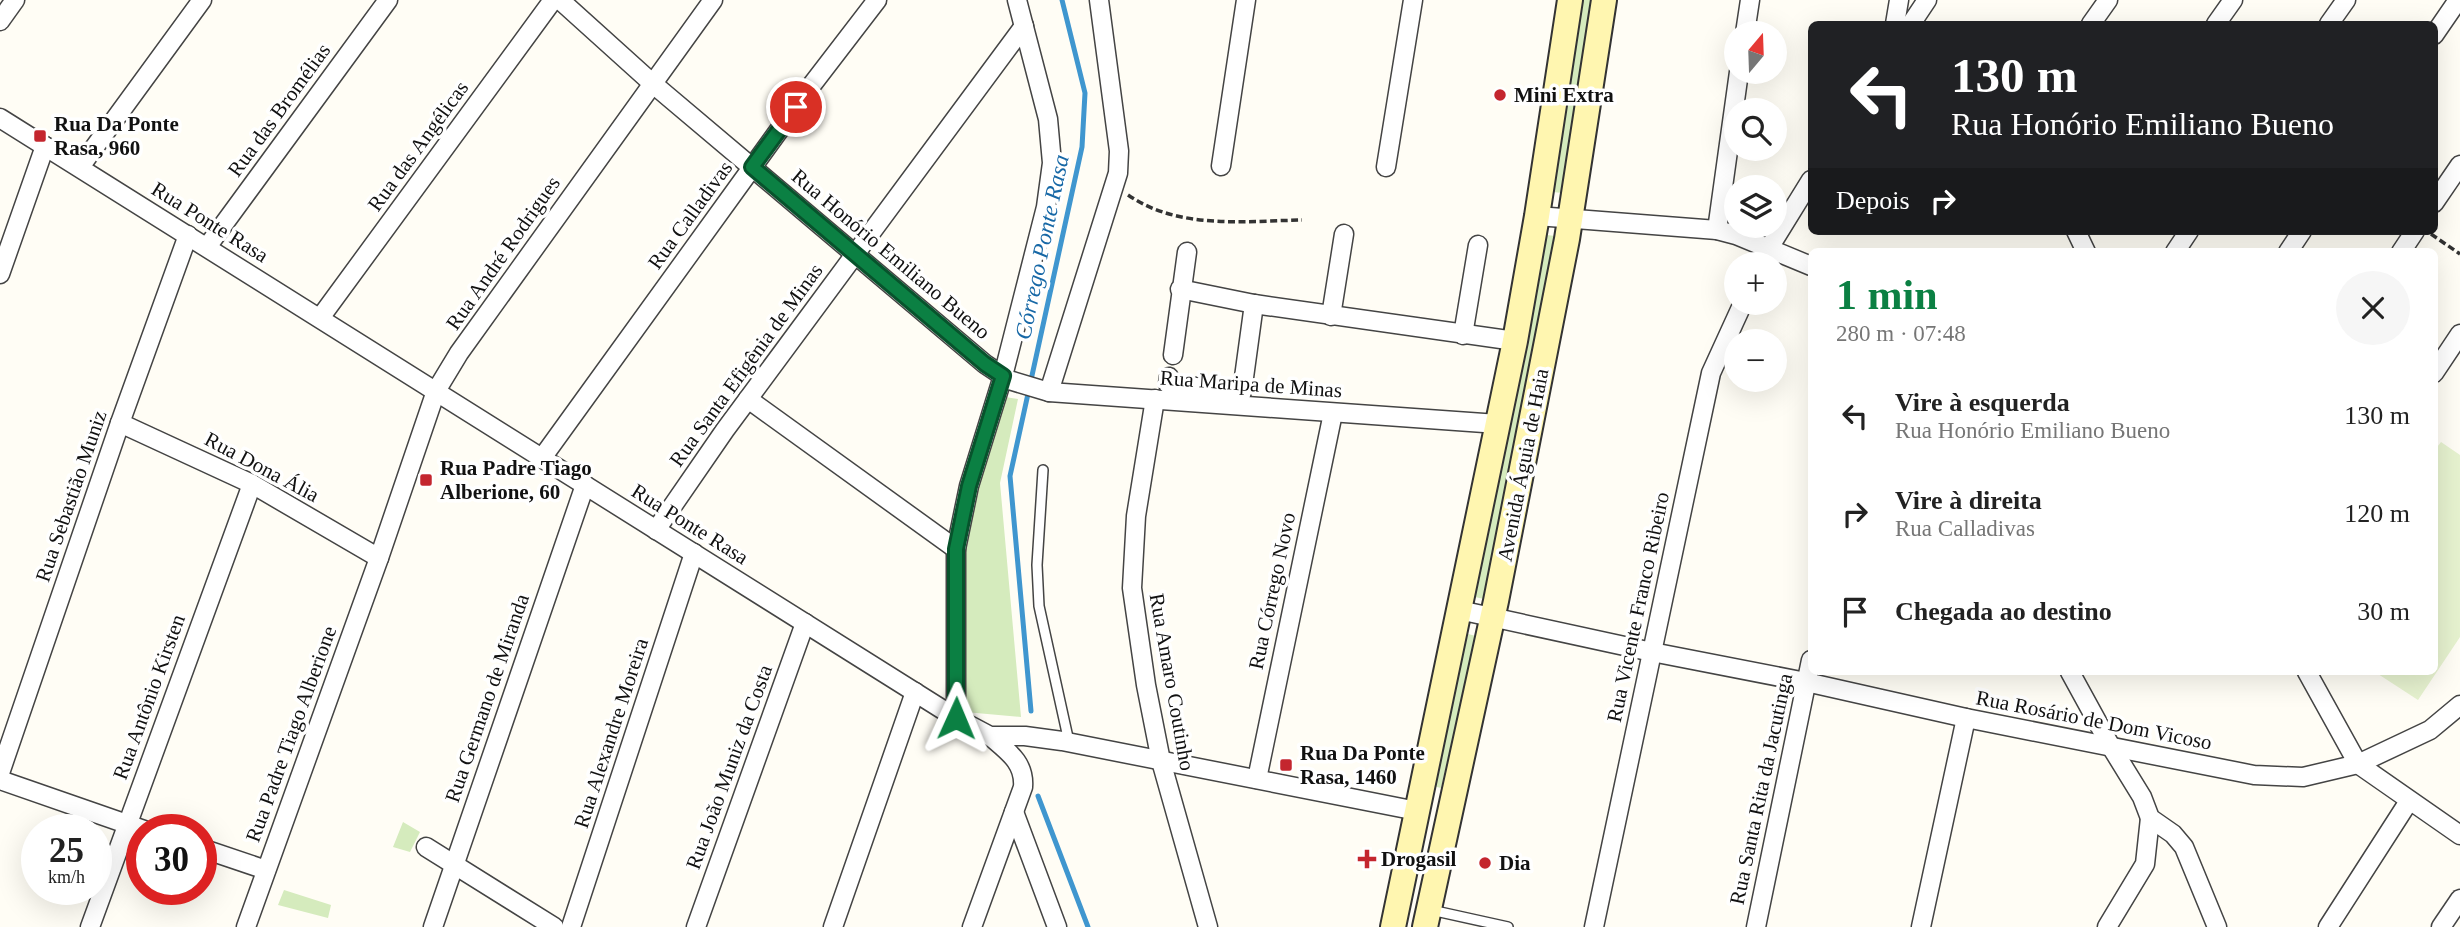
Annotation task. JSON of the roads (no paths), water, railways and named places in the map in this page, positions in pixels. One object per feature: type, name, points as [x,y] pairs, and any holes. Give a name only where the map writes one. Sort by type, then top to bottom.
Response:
[{"type":"main road","name":"Avenida Águia de Haia","points":[[1424,921],[1433,814],[1459,610],[1515,341],[1570,0]]},
{"type":"main road","name":"Avenida Águia de Haia","points":[[1393,927],[1433,814],[1492,617],[1571,220],[1604,0]]},
{"type":"street","points":[[0,21],[15,0]]},
{"type":"street","points":[[80,167],[202,0]]},
{"type":"street","name":"Rua das Bromélias","points":[[208,247],[388,0]]},
{"type":"street","name":"Rua das Angélicas","points":[[320,318],[553,0]]},
{"type":"street","name":"Rua Honório Emiliano Bueno","points":[[560,0],[853,255],[1006,378]]},
{"type":"street","name":"Rua André Rodrigues","points":[[379,558],[436,391],[459,353],[713,0]]},
{"type":"street","name":"Rua Calladivas","points":[[542,458],[752,167],[877,0]]},
{"type":"street","points":[[956,718],[956,549],[969,486],[1006,378],[1046,207],[1052,163],[1048,119],[1017,0]]},
{"type":"street","points":[[1047,392],[1115,186],[1119,151],[1099,0]]},
{"type":"street","points":[[1221,166],[1246,0]]},
{"type":"street","points":[[1386,167],[1413,0]]},
{"type":"street","points":[[1747,21],[1750,0]]},
{"type":"street","points":[[1896,21],[1899,0]]},
{"type":"street","points":[[1912,21],[1927,0]]},
{"type":"street","points":[[2093,21],[2108,0]]},
{"type":"street","points":[[2218,21],[2233,0]]},
{"type":"street","points":[[2331,21],[2346,0]]},
{"type":"street","points":[[2438,29],[2458,0]]},
{"type":"street","name":"Rua Santa Efigênia de Minas","points":[[656,530],[853,255],[1024,26]]},
{"type":"street","points":[[1717,230],[1738,84]]},
{"type":"street","name":"Rua Ponte Rasa","points":[[0,118],[805,624],[956,718],[990,736],[1025,736],[1066,742],[1433,814]]},
{"type":"street","points":[[0,274],[45,146]]},
{"type":"street","points":[[2438,197],[2460,165]]},
{"type":"street","points":[[1767,252],[1808,185]]},
{"type":"street","points":[[1537,216],[1717,230],[1758,252]]},
{"type":"street","points":[[1331,316],[1345,234]]},
{"type":"street","name":"Rua Sebastião Muniz","points":[[0,773],[187,235]]},
{"type":"street","points":[[1463,335],[1478,245]]},
{"type":"street","points":[[1173,355],[1187,252]]},
{"type":"street","points":[[1787,261],[1808,265]]},
{"type":"street","points":[[1181,289],[1331,316],[1515,341]]},
{"type":"street","points":[[1169,377],[1168,384],[1242,392],[1254,304]]},
{"type":"street","name":"Rua Vicente Franco Ribeiro","points":[[1594,927],[1711,373],[1738,315]]},
{"type":"street","points":[[2438,367],[2460,334]]},
{"type":"street","name":"Rua Maripa de Minas","points":[[1006,378],[1047,392],[1498,424]]},
{"type":"street","points":[[748,399],[956,549]]},
{"type":"street","name":"Rua Amaro Coutinho","points":[[1155,399],[1136,516],[1132,588],[1146,685],[1161,761],[1208,927]]},
{"type":"street","name":"Rua Córrego Novo","points":[[1256,779],[1333,413]]},
{"type":"street","name":"Rua Dona Ália","points":[[120,423],[252,484],[379,558]]},
{"type":"street","name":"Rua Antônio Kirsten","points":[[130,814],[252,484]]},
{"type":"street","name":"Rua Germano de Miranda","points":[[433,927],[584,485]]},
{"type":"street","name":"Rua Alexandre Moreira","points":[[571,927],[694,553]]},
{"type":"street","name":"Rua Padre Tiago Alberione","points":[[247,927],[379,558]]},
{"type":"street","name":"Rua Rosário de Dom Vicoso","points":[[1459,610],[1966,718],[2254,775],[2303,777],[2358,764],[2430,730],[2460,705]]},
{"type":"street","name":"Rua João Muniz da Costa","points":[[696,927],[805,624]]},
{"type":"street","name":"Rua Santa Rita da Jacutinga","points":[[1756,927],[1808,673]]},
{"type":"street","points":[[2072,675],[2142,797],[2150,818],[2145,864],[2107,927]]},
{"type":"street","points":[[2309,675],[2358,764],[2460,835]]},
{"type":"street","points":[[833,927],[915,692]]},
{"type":"street","points":[[1921,927],[1966,718]]},
{"type":"street","points":[[972,927],[1023,787],[1024,774],[1017,760],[990,736]]},
{"type":"street","points":[[0,780],[126,824]]},
{"type":"street","points":[[2328,927],[2409,801]]},
{"type":"street","points":[[1014,812],[1057,927]]},
{"type":"street","points":[[2150,818],[2173,834],[2184,847],[2217,927]]},
{"type":"street","name":"Rua Antônio Kirsten","points":[[90,927],[126,824]]},
{"type":"street","points":[[426,847],[554,927]]},
{"type":"street","points":[[217,853],[266,870]]},
{"type":"street","points":[[2441,927],[2460,899]]},
{"type":"lane","points":[[1043,470],[1037,565],[1039,606],[1066,742]]},
{"type":"lane","points":[[1424,921],[1508,927]]},
{"type":"waterway","name":"Córrego Ponte Rasa","points":[[1031,711],[1010,476],[1082,147],[1085,93],[1062,0]]},
{"type":"waterway","name":"Córrego Ponte Rasa","points":[[1038,796],[1088,927]]},
{"type":"place","name":"Mini Extra","points":[[1500,95]]},
{"type":"place","name":"Rua Da Ponte Rasa, 960","points":[[40,136]]},
{"type":"place","name":"Rua Padre Tiago Alberione, 60","points":[[426,480]]},
{"type":"place","name":"Rua Da Ponte Rasa, 1460","points":[[1286,765]]},
{"type":"place","name":"Drogasil","points":[[1367,859]]},
{"type":"place","name":"Dia","points":[[1485,863]]}]
